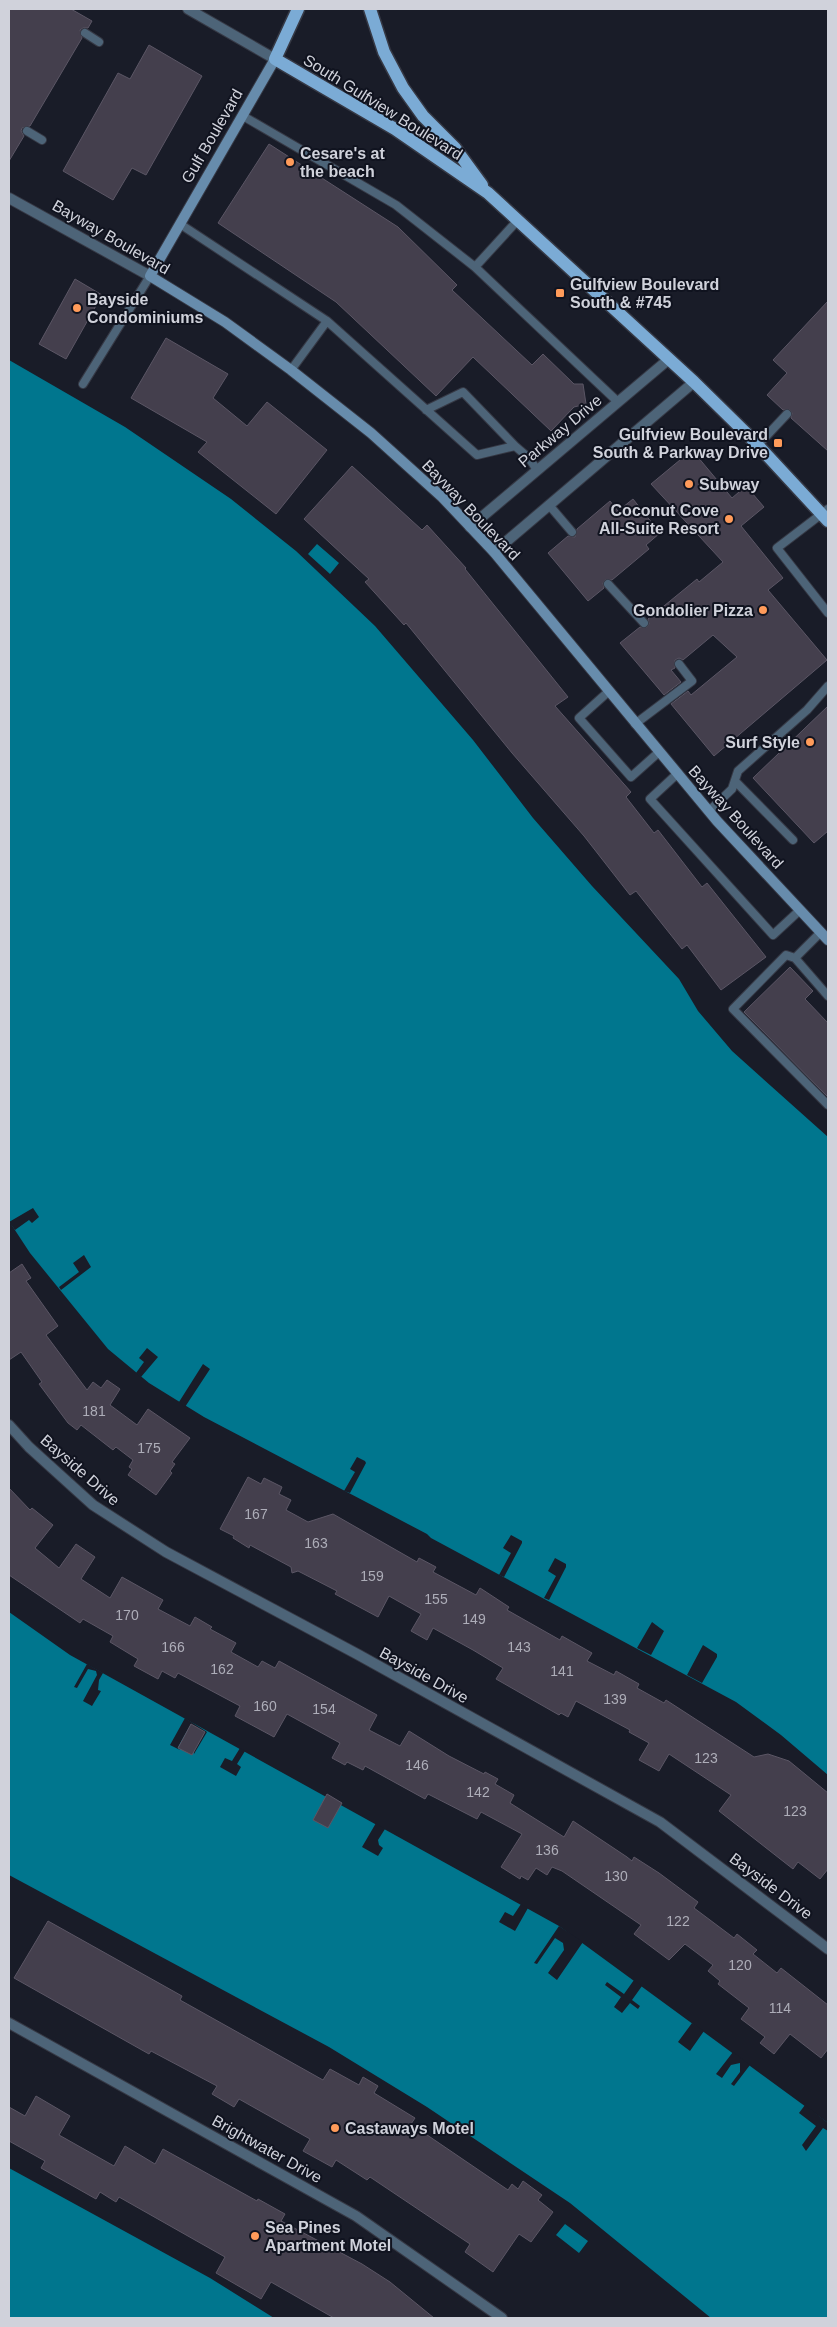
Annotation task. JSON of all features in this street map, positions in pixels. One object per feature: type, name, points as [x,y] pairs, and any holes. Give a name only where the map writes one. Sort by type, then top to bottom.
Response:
[{"type":"main road","name":"Gulf Boulevard","points":[[275,59],[298,9]]},
{"type":"main road","points":[[370,9],[384,52],[404,88],[423,116],[455,148],[488,193]]},
{"type":"main road","name":"South Gulfview Boulevard","points":[[275,59],[395,129],[488,193],[694,382],[758,444],[826,515]]},
{"type":"street","name":"South Gulfview Boulevard","points":[[188,9],[275,59]]},
{"type":"street","name":"Gulf Boulevard","points":[[150,276],[275,59]]},
{"type":"street","name":"Bayway Boulevard","points":[[9,198],[150,276],[225,322],[291,370],[371,433],[442,497],[494,552],[708,811],[828,940]]},
{"type":"street","name":"Parkway Drive","points":[[470,527],[669,359]]},
{"type":"street","points":[[494,552],[694,382]]},
{"type":"street","name":"Bayside Drive","points":[[9,1425],[29,1447],[93,1505],[141,1537],[660,1822],[828,1949]]},
{"type":"street","name":"Brightwater Drive","points":[[9,2022],[356,2216],[502,2318]]},
{"type":"lane","points":[[85,33],[99,42]]},
{"type":"lane","points":[[243,116],[396,205],[475,267],[618,402]]},
{"type":"lane","points":[[27,131],[42,140]]},
{"type":"lane","points":[[475,267],[518,220]]},
{"type":"lane","points":[[180,224],[327,321],[477,455],[515,446]]},
{"type":"lane","points":[[83,384],[150,276]]},
{"type":"lane","points":[[291,370],[327,321]]},
{"type":"lane","points":[[426,410],[463,392],[529,458],[537,470]]},
{"type":"lane","points":[[758,444],[787,414]]},
{"type":"lane","points":[[549,505],[572,532]]},
{"type":"lane","points":[[826,515],[777,548],[828,613]]},
{"type":"lane","points":[[608,584],[644,623]]},
{"type":"lane","points":[[635,724],[692,681],[679,664]]},
{"type":"lane","points":[[708,811],[732,789],[738,771],[807,710],[828,686]]},
{"type":"lane","points":[[608,692],[579,718],[631,777],[658,752]]},
{"type":"lane","points":[[677,774],[650,799],[773,936],[800,910]]},
{"type":"lane","points":[[735,781],[793,840]]},
{"type":"lane","points":[[795,958],[820,932]]},
{"type":"lane","points":[[828,996],[795,958],[786,955],[733,1009],[828,1105]]},
{"type":"water","points":[[9,360],[125,427],[231,499],[296,551],[375,626],[473,740],[533,818],[592,886],[679,979],[698,1011],[732,1051],[828,1137],[828,1775],[781,1735],[736,1702],[431,1538],[427,1534],[204,1417],[149,1383],[108,1349],[30,1253],[9,1221]]},
{"type":"water","points":[[317,544],[339,563],[330,574],[308,554]]},
{"type":"water","points":[[9,1612],[70,1655],[559,1926],[828,2123],[828,2317],[711,2318],[570,2203],[427,2107],[329,2047],[9,1875]]},
{"type":"water","points":[[9,2168],[210,2278],[274,2318],[9,2318]]},
{"type":"water","points":[[565,2224],[588,2241],[579,2253],[556,2235]]},
{"type":"pier","points":[[33,1208],[39,1217],[32,1223],[29,1220],[15,1230],[9,1222]]},
{"type":"pier","points":[[84,1255],[91,1267],[61,1290],[59,1287],[79,1272],[73,1263]]},
{"type":"pier","points":[[147,1348],[158,1357],[141,1377],[136,1373],[144,1362],[139,1358]]},
{"type":"pier","points":[[203,1364],[210,1369],[185,1407],[179,1402]]},
{"type":"pier","points":[[357,1457],[366,1463],[350,1493],[344,1491],[355,1472],[350,1469]]},
{"type":"pier","points":[[511,1535],[522,1541],[522,1543],[504,1577],[499,1575],[511,1553],[503,1548]]},
{"type":"pier","points":[[555,1558],[566,1564],[566,1567],[549,1600],[544,1598],[556,1576],[548,1571]]},
{"type":"pier","points":[[652,1622],[664,1631],[651,1655],[637,1648]]},
{"type":"pier","points":[[703,1645],[717,1654],[717,1657],[702,1683],[687,1675]]},
{"type":"pier","points":[[87,1664],[103,1673],[99,1680],[98,1690],[101,1691],[92,1706],[83,1701],[97,1675],[96,1671],[88,1669],[77,1688],[74,1687]]},
{"type":"pier","points":[[185,1718],[207,1732],[194,1754],[191,1724],[178,1747],[180,1750],[170,1745]]},
{"type":"pier","points":[[240,1748],[245,1751],[237,1764],[241,1767],[236,1776],[220,1767],[225,1758],[232,1761]]},
{"type":"pier","points":[[376,1823],[385,1829],[378,1840],[379,1845],[383,1848],[378,1856],[362,1847]]},
{"type":"pier","points":[[521,1904],[528,1908],[515,1931],[499,1922],[505,1912],[513,1916]]},
{"type":"pier","points":[[559,1926],[583,1942],[557,1980],[548,1973],[564,1950],[563,1943],[555,1938],[537,1964],[534,1963]]},
{"type":"pier","points":[[634,1980],[642,1986],[632,2000],[640,2006],[638,2009],[630,2003],[622,2013],[614,2007],[621,1997],[605,1985],[607,1982],[624,1994]]},
{"type":"pier","points":[[692,2023],[704,2031],[690,2051],[678,2042]]},
{"type":"pier","points":[[733,2052],[750,2065],[734,2086],[731,2084],[740,2072],[740,2063],[731,2065],[722,2078],[716,2074]]},
{"type":"pier","points":[[805,2105],[828,2123],[828,2131],[823,2128],[806,2151],[802,2145],[816,2126],[799,2113]]},
{"type":"building","points":[[9,9],[71,9],[92,21],[88,28],[80,30],[82,38],[30,126],[22,128],[21,131],[24,136],[9,161]]},
{"type":"building","points":[[149,45],[202,76],[146,175],[132,168],[113,200],[63,171],[118,73],[130,79]]},
{"type":"building","points":[[269,144],[398,227],[457,285],[452,290],[532,365],[543,354],[574,384],[583,384],[586,404],[574,407],[551,431],[473,357],[436,396],[336,302],[218,223]]},
{"type":"building","name":"Bayside Condominiums","points":[[75,279],[102,295],[66,359],[39,344]]},
{"type":"building","points":[[828,301],[828,451],[791,418],[792,413],[790,410],[783,410],[767,395],[787,373],[773,360]]},
{"type":"building","points":[[166,338],[228,374],[213,398],[247,426],[267,402],[327,450],[276,514],[198,452],[207,442],[131,398]]},
{"type":"building","points":[[692,450],[732,498],[746,486],[764,507],[741,526],[783,578],[768,590],[827,660],[714,756],[671,704],[688,691],[691,695],[737,657],[713,635],[683,660],[679,658],[675,660],[675,668],[671,670],[681,682],[664,695],[620,643],[640,627],[647,627],[649,624],[648,619],[697,579],[699,582],[723,562],[651,484]]},
{"type":"building","points":[[352,466],[422,530],[427,525],[466,568],[568,697],[555,706],[631,792],[626,797],[654,833],[658,830],[702,887],[707,883],[766,957],[721,990],[687,945],[682,949],[636,891],[630,895],[584,836],[512,753],[406,623],[404,625],[365,582],[369,579],[304,519]]},
{"type":"building","points":[[633,499],[660,533],[646,545],[649,549],[612,580],[605,580],[603,583],[604,588],[588,601],[548,553],[568,536],[575,537],[577,529],[610,501],[618,511]]},
{"type":"building","name":"Surf Style","points":[[828,706],[828,831],[814,843],[753,778]]},
{"type":"building","points":[[790,967],[813,991],[805,999],[828,1023],[828,1097],[744,1012]]},
{"type":"building","points":[[22,1264],[31,1278],[26,1281],[58,1326],[46,1335],[87,1390],[93,1382],[101,1388],[107,1380],[120,1389],[110,1405],[137,1425],[148,1409],[190,1438],[172,1462],[175,1464],[170,1471],[172,1473],[156,1495],[128,1475],[132,1469],[129,1467],[133,1460],[116,1447],[113,1450],[81,1425],[77,1430],[68,1423],[39,1384],[42,1382],[21,1352],[9,1360],[9,1273]]},
{"type":"building","points":[[248,1477],[261,1484],[264,1478],[282,1487],[279,1494],[291,1500],[286,1510],[308,1522],[333,1514],[417,1562],[419,1558],[436,1567],[433,1572],[476,1595],[480,1588],[509,1607],[507,1610],[560,1640],[562,1636],[592,1653],[587,1661],[614,1675],[616,1671],[639,1684],[637,1688],[664,1703],[666,1700],[754,1757],[768,1754],[789,1761],[828,1793],[828,1869],[820,1879],[798,1862],[793,1869],[719,1811],[731,1795],[669,1754],[659,1771],[639,1760],[649,1743],[629,1732],[630,1730],[576,1701],[568,1717],[561,1713],[559,1715],[496,1679],[503,1668],[473,1650],[433,1628],[427,1640],[411,1631],[421,1614],[389,1596],[378,1617],[335,1594],[337,1591],[298,1571],[292,1573],[291,1567],[250,1545],[249,1548],[233,1538],[234,1536],[220,1529]]},
{"type":"building","points":[[9,1488],[30,1510],[32,1508],[53,1525],[35,1548],[59,1568],[76,1544],[95,1557],[81,1579],[110,1598],[122,1577],[163,1600],[158,1609],[190,1626],[195,1617],[212,1627],[210,1629],[236,1643],[231,1652],[258,1667],[262,1661],[275,1668],[279,1661],[377,1715],[369,1730],[400,1746],[409,1731],[449,1756],[498,1779],[495,1784],[514,1795],[510,1803],[564,1837],[573,1821],[632,1861],[634,1857],[659,1873],[698,1902],[694,1908],[734,1938],[737,1934],[757,1950],[753,1954],[777,1973],[781,1968],[828,2005],[828,2049],[821,2058],[790,2034],[774,2054],[760,2043],[765,2037],[741,2019],[749,2008],[718,1984],[720,1981],[708,1971],[713,1965],[685,1944],[669,1960],[634,1934],[641,1925],[562,1871],[552,1867],[547,1875],[536,1868],[528,1880],[521,1876],[520,1879],[501,1867],[522,1834],[481,1812],[477,1819],[428,1794],[425,1799],[365,1766],[363,1770],[347,1762],[345,1765],[332,1758],[340,1743],[287,1714],[274,1737],[235,1716],[240,1706],[178,1673],[175,1678],[162,1671],[158,1679],[134,1666],[138,1659],[110,1642],[113,1636],[83,1619],[80,1623],[9,1575]]},
{"type":"building","points":[[191,1724],[205,1732],[192,1755],[178,1748]]},
{"type":"building","points":[[327,1794],[342,1803],[328,1828],[313,1820]]},
{"type":"building","points":[[48,1921],[182,1996],[180,2000],[323,2080],[330,2069],[359,2085],[363,2077],[378,2086],[374,2093],[415,2118],[411,2124],[508,2190],[512,2184],[518,2189],[523,2181],[542,2195],[538,2200],[553,2212],[531,2242],[519,2234],[493,2272],[465,2252],[470,2244],[370,2177],[367,2180],[336,2160],[332,2167],[303,2151],[310,2139],[239,2099],[234,2107],[212,2094],[217,2086],[151,2051],[149,2054],[14,1978]]},
{"type":"building","points":[[36,2096],[70,2116],[59,2135],[114,2166],[125,2146],[155,2164],[163,2149],[257,2201],[258,2199],[285,2214],[281,2221],[362,2264],[390,2282],[434,2318],[334,2318],[271,2282],[261,2299],[216,2273],[225,2257],[119,2197],[116,2202],[100,2192],[96,2199],[41,2168],[45,2161],[9,2141],[9,2107],[25,2116]]},
{"type":"place","name":"Cesare's at the beach","points":[[290,162]]},
{"type":"place","name":"Gulfview Boulevard South & #745","points":[[560,293]]},
{"type":"place","name":"Bayside Condominiums","points":[[77,308]]},
{"type":"place","name":"Gulfview Boulevard South & Parkway Drive","points":[[778,443]]},
{"type":"place","name":"Subway","points":[[689,484]]},
{"type":"place","name":"Coconut Cove All-Suite Resort","points":[[729,519]]},
{"type":"place","name":"Gondolier Pizza","points":[[763,610]]},
{"type":"place","name":"Surf Style","points":[[810,742]]},
{"type":"place","name":"Castaways Motel","points":[[335,2128]]},
{"type":"place","name":"Sea Pines Apartment Motel","points":[[255,2236]]}]
